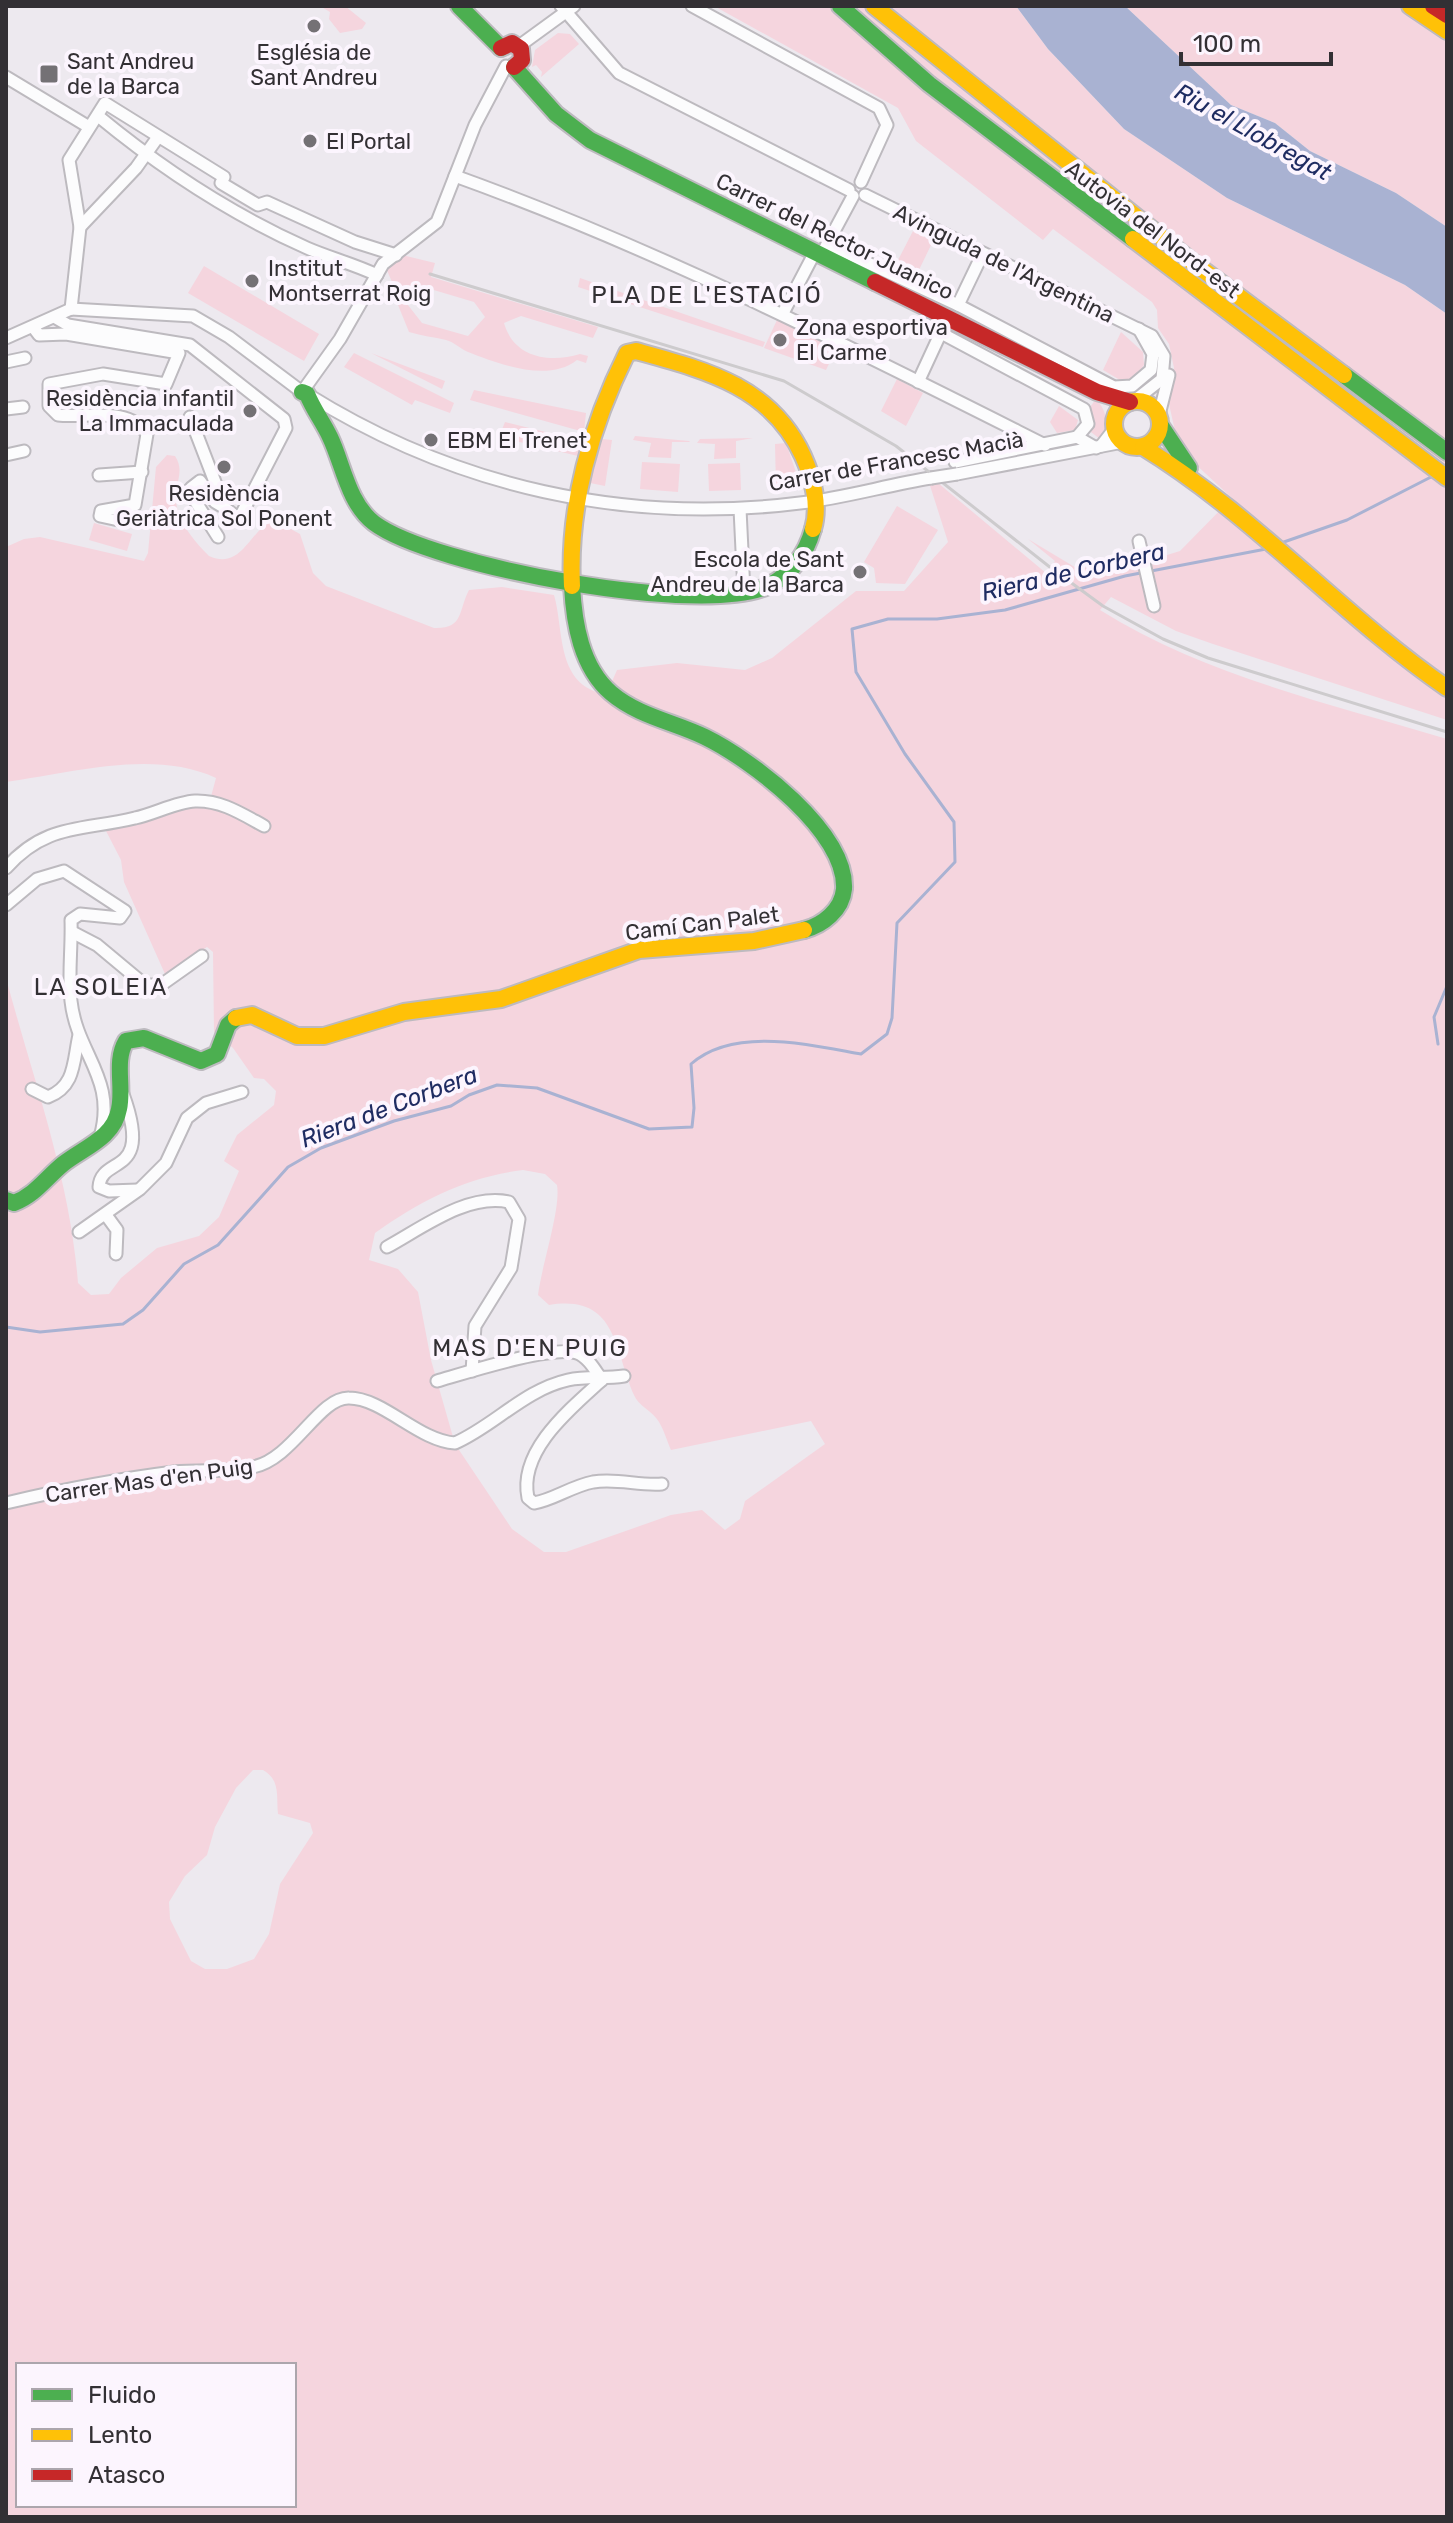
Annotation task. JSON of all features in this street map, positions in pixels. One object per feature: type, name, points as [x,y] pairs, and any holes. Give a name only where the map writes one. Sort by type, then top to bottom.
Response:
[{"type":"main road","points":[[459,6],[501,48]]},
{"type":"main road","name":"Autovia del Nord-est","points":[[840,6],[929,84],[1447,478]]},
{"type":"main road","name":"Autovia del Nord-est","points":[[874,6],[935,59],[1190,260],[1445,450]]},
{"type":"main road","points":[[1410,6],[1447,31]]},
{"type":"main road","points":[[1433,6],[1447,15]]},
{"type":"main road","points":[[508,43],[519,46],[522,60],[510,67],[499,58],[501,48],[508,43]]},
{"type":"main road","name":"Carrer del Rector Juanico","points":[[510,67],[556,114],[590,140],[953,311],[1097,392],[1132,402]]},
{"type":"main road","points":[[305,393],[327,431],[357,503],[375,524],[444,552],[573,582],[665,592],[744,592],[770,585],[802,558],[815,530],[817,501],[803,452],[785,424],[761,399],[730,380],[647,354],[627,353],[603,405],[579,501],[573,582]]},
{"type":"main road","points":[[1097,392],[1118,431],[1198,480],[1397,653],[1447,688]]},
{"type":"main road","points":[[1118,431],[1119,410],[1132,402],[1150,405],[1198,480]]},
{"type":"main road","points":[[1143,447],[1153,441],[1160,421]]},
{"type":"main road","name":"Camí Can Palet","points":[[123,1094],[121,1054],[126,1041],[133,1037],[145,1038],[194,1061],[212,1058],[229,1024],[242,1016],[259,1017],[297,1035],[318,1037],[355,1029],[412,1010],[507,997],[564,980],[628,952],[671,945],[733,945],[776,938],[802,931],[837,909],[845,894],[842,867],[831,846],[808,816],[726,749],[625,704],[599,681],[578,640],[573,582]]},
{"type":"main road","points":[[6,1200],[14,1203],[27,1198],[62,1165],[99,1139],[116,1121],[123,1094]]},
{"type":"street","points":[[692,6],[879,108],[886,117],[884,135],[861,182],[853,183],[856,194],[783,313]]},
{"type":"street","points":[[519,46],[567,8]]},
{"type":"street","name":"Avinguda de l'Argentina","points":[[567,8],[619,73],[982,255],[1142,332],[1148,328],[1157,333],[1169,355],[1160,421]]},
{"type":"street","points":[[305,393],[377,275],[396,255],[437,222],[475,125],[510,67]]},
{"type":"street","points":[[6,77],[89,127]]},
{"type":"street","points":[[6,338],[71,309],[83,221],[69,160],[105,103],[224,177],[221,183],[258,205],[267,202],[351,240],[396,255]]},
{"type":"street","points":[[98,116],[194,187],[289,239],[377,275]]},
{"type":"street","points":[[83,221],[147,155],[158,137]]},
{"type":"street","points":[[455,176],[568,218],[783,313],[1045,445]]},
{"type":"street","points":[[343,262],[351,240]]},
{"type":"street","points":[[918,382],[982,255]]},
{"type":"street","name":"Carrer de Francesc Macià","points":[[71,309],[193,316],[229,337],[305,393],[436,461],[520,488],[579,501],[651,509],[740,509],[817,501],[931,478],[956,468],[1077,437]]},
{"type":"street","name":"Carrer del Rector Juanico","points":[[953,311],[1114,387],[1132,386],[1147,377],[1154,363],[1142,332]]},
{"type":"street","points":[[56,318],[68,325],[190,345],[284,419],[286,428],[239,519],[215,502],[200,481],[194,482],[191,488],[194,499],[218,537]]},
{"type":"street","points":[[33,327],[39,335],[66,334],[179,353],[166,384],[103,374],[49,384],[49,406],[58,415],[122,417],[141,424],[147,434],[135,505],[101,511],[100,516],[123,521]]},
{"type":"street","points":[[1132,402],[1155,387],[1162,379],[1164,367],[1157,342],[1142,332]]},
{"type":"street","name":"Carrer del Rector Juanico","points":[[941,333],[1084,409],[1088,424],[1077,437]]},
{"type":"street","points":[[6,362],[25,358]]},
{"type":"street","points":[[6,409],[23,407]]},
{"type":"street","points":[[327,431],[326,415],[336,411]]},
{"type":"street","points":[[190,417],[225,508]]},
{"type":"street","points":[[1077,437],[1098,447],[1118,431]]},
{"type":"street","name":"Carrer de Francesc Macià","points":[[956,468],[1098,447]]},
{"type":"street","points":[[6,455],[24,451]]},
{"type":"street","points":[[99,475],[142,472]]},
{"type":"street","points":[[740,509],[744,592]]},
{"type":"street","points":[[1139,541],[1154,606]]},
{"type":"street","points":[[6,868],[25,847],[51,834],[133,819],[193,801],[223,804],[264,826]]},
{"type":"street","points":[[6,905],[37,879],[64,871],[125,911],[120,918],[80,914],[71,920],[71,1001],[79,1035],[98,1069],[105,1095],[99,1139]]},
{"type":"street","points":[[72,932],[97,945],[145,985],[161,985],[202,956]]},
{"type":"street","points":[[32,1089],[48,1097],[61,1092],[71,1079],[79,1035]]},
{"type":"street","points":[[79,1232],[140,1189],[166,1163],[187,1118],[206,1103],[242,1092]]},
{"type":"street","points":[[123,1094],[133,1123],[134,1142],[130,1156],[102,1177],[99,1187],[109,1191],[140,1189]]},
{"type":"street","points":[[387,1247],[473,1203],[500,1200],[509,1202],[516,1209],[518,1231],[511,1268],[475,1326],[472,1371]]},
{"type":"street","points":[[106,1215],[117,1230],[116,1254]]},
{"type":"street","points":[[437,1381],[569,1352],[589,1361],[602,1380],[532,1457],[525,1486],[528,1498],[534,1503],[544,1501],[551,1495],[593,1482],[662,1484]]},
{"type":"street","name":"Carrer Mas d'en Puig","points":[[6,1503],[172,1472],[254,1467],[300,1438],[325,1407],[342,1398],[353,1397],[427,1435],[455,1443],[511,1406],[552,1385],[569,1380],[624,1376]]},
{"type":"shaded area","points":[[320,6],[345,6],[366,23],[362,29],[340,33],[329,19],[330,12]]},
{"type":"shaded area","points":[[714,6],[1016,6],[1048,49],[1124,129],[1227,198],[1405,285],[1447,314],[1447,720],[1176,631],[1111,597],[1100,610],[1140,633],[1225,670],[1313,700],[1447,739],[1447,2517],[6,2517],[6,978],[59,1167],[78,1283],[91,1295],[109,1294],[121,1278],[157,1248],[199,1236],[219,1217],[239,1171],[224,1161],[237,1135],[274,1105],[276,1091],[264,1079],[254,1078],[233,1048],[214,1032],[213,952],[207,947],[165,974],[124,882],[121,860],[105,829],[209,804],[216,778],[192,769],[139,764],[6,782],[6,547],[24,539],[40,537],[144,561],[148,553],[156,467],[167,455],[175,456],[180,470],[176,494],[178,512],[191,536],[209,556],[231,558],[259,530],[276,521],[300,534],[313,573],[326,586],[434,628],[444,628],[455,622],[469,590],[502,587],[554,595],[569,666],[586,687],[600,693],[610,686],[617,670],[677,663],[745,670],[772,658],[856,591],[904,591],[948,542],[926,473],[1046,573],[1055,561],[1028,539],[1078,569],[1135,559],[1137,567],[1154,564],[1154,559],[1180,551],[1232,498],[1179,449],[1169,404],[1174,368],[1169,344],[1158,328],[1157,310],[1152,302],[1053,229],[1043,240],[916,141],[898,108]],"holes":[[[523,1170],[545,1174],[557,1185],[557,1195],[538,1295],[549,1305],[571,1304],[588,1308],[601,1317],[616,1343],[636,1399],[656,1418],[671,1450],[811,1421],[825,1444],[745,1501],[740,1519],[725,1530],[702,1510],[671,1515],[566,1552],[544,1552],[512,1529],[455,1444],[431,1360],[418,1292],[398,1269],[369,1260],[375,1233],[410,1210],[463,1184]],[[253,1770],[263,1770],[273,1779],[278,1814],[310,1823],[313,1833],[280,1884],[269,1934],[254,1959],[227,1969],[205,1969],[191,1961],[170,1919],[169,1902],[185,1876],[207,1855],[215,1827],[236,1788]]]},
{"type":"shaded area","points":[[1125,6],[1447,6],[1447,227],[1396,193],[1310,151],[1275,123],[1231,105]]},
{"type":"shaded area","points":[[558,33],[570,34],[579,44],[541,77],[542,72],[536,65],[532,67],[535,50]]},
{"type":"shaded area","points":[[913,231],[933,241],[916,276],[895,266]]},
{"type":"shaded area","points":[[402,255],[435,263],[431,277],[598,327],[593,338],[521,316],[504,323],[509,335],[524,351],[556,358],[580,354],[588,356],[586,363],[577,360],[552,370],[523,369],[480,357],[446,340],[409,332],[396,300],[389,298],[392,282],[386,268]],"holes":[[[427,288],[474,302],[485,317],[468,336],[422,323],[404,300],[407,292],[423,297]]]},
{"type":"shaded area","points":[[204,266],[319,334],[304,361],[188,293]]},
{"type":"shaded area","points":[[580,278],[765,342],[763,347],[578,287]]},
{"type":"shaded area","points":[[777,320],[836,349],[826,370],[764,348]]},
{"type":"shaded area","points":[[1121,332],[1143,352],[1144,365],[1133,379],[1120,380],[1103,370]]},
{"type":"shaded area","points":[[354,353],[454,403],[450,413],[415,400],[412,405],[344,367]]},
{"type":"shaded area","points":[[371,353],[445,381],[442,389]]},
{"type":"shaded area","points":[[897,379],[923,393],[906,426],[881,411]]},
{"type":"shaded area","points":[[474,390],[586,413],[584,432],[470,400]]},
{"type":"shaded area","points":[[1096,399],[1106,419],[1100,439],[1087,429],[1087,411]]},
{"type":"shaded area","points":[[1059,406],[1078,420],[1075,430],[1057,433],[1050,422]]},
{"type":"shaded area","points":[[505,422],[582,441],[578,456],[499,437]]},
{"type":"shaded area","points":[[635,436],[690,442],[672,442],[671,458],[648,457],[651,443],[633,440]]},
{"type":"shaded area","points":[[753,438],[736,441],[736,458],[714,459],[715,444],[697,443],[700,439]]},
{"type":"shaded area","points":[[602,439],[612,440],[605,486],[590,483]]},
{"type":"shaded area","points":[[786,443],[800,484],[776,487],[775,444]]},
{"type":"shaded area","points":[[642,462],[680,464],[678,492],[640,489]]},
{"type":"shaded area","points":[[740,463],[741,490],[709,491],[708,464]]},
{"type":"shaded area","points":[[897,506],[938,530],[905,584],[876,583],[874,568],[864,562]]},
{"type":"shaded area","points":[[94,523],[132,534],[127,551],[89,540]]},
{"type":"water","name":"Riu el Llobregat","points":[[1016,6],[1125,6],[1231,105],[1275,123],[1310,151],[1396,193],[1447,227],[1447,314],[1405,285],[1227,198],[1124,129],[1048,49]]},
{"type":"waterway","name":"Riera de Corbera","points":[[1281,543],[1347,520],[1431,477]]},
{"type":"waterway","name":"Riera de Corbera","points":[[6,1327],[40,1332],[123,1324],[143,1310],[184,1264],[218,1245],[288,1167],[321,1148],[394,1121],[451,1106],[469,1095],[497,1085],[537,1088],[649,1129],[692,1127],[691,1064],[709,1052],[729,1045],[773,1041],[861,1054],[887,1034],[892,1018],[897,923],[955,862],[954,822],[905,754],[856,672],[852,629],[888,619],[937,619],[1005,610],[1125,576],[1266,549]]},
{"type":"waterway","points":[[1438,1044],[1434,1017],[1447,986]]},
{"type":"railway","points":[[430,274],[784,381],[896,446],[1103,606],[1163,639],[1208,658],[1447,732]]},
{"type":"traffic: fast","points":[[459,6],[501,48]]},
{"type":"traffic: fast","points":[[840,6],[929,84],[1133,239]]},
{"type":"traffic: fast","points":[[514,67],[556,114],[590,140],[875,282]]},
{"type":"traffic: fast","points":[[1344,375],[1447,452]]},
{"type":"traffic: fast","points":[[302,392],[307,394],[327,431],[352,494],[365,515],[405,539],[451,555],[507,570],[632,591],[737,594],[770,585],[785,575],[807,547],[813,529]]},
{"type":"traffic: fast","points":[[1161,426],[1189,468]]},
{"type":"traffic: fast","points":[[572,586],[581,644],[593,671],[611,693],[644,713],[705,737],[747,762],[793,800],[830,844],[841,867],[844,889],[840,904],[830,916],[804,930]]},
{"type":"traffic: fast","points":[[6,1200],[14,1203],[28,1196],[63,1164],[111,1128],[119,1109],[120,1066],[126,1041],[144,1038],[201,1061],[217,1054],[228,1025],[236,1018]]},
{"type":"traffic: slow","points":[[874,6],[1190,260],[1344,375]]},
{"type":"traffic: slow","points":[[1410,6],[1447,31]]},
{"type":"traffic: slow","points":[[1133,239],[1447,478]]},
{"type":"traffic: slow","points":[[572,586],[574,526],[584,466],[614,380],[627,353],[636,351],[711,374],[754,397],[773,413],[789,432],[810,473],[816,502],[813,529]]},
{"type":"traffic: slow","points":[[1137,401],[1153,408],[1160,424],[1153,440],[1137,447],[1121,440],[1114,424],[1121,408],[1137,401]]},
{"type":"traffic: slow","points":[[1143,447],[1222,503],[1370,629],[1447,688]]},
{"type":"traffic: slow","points":[[236,1018],[252,1015],[297,1036],[324,1036],[404,1012],[501,999],[639,950],[754,941],[804,930]]},
{"type":"traffic: jam","points":[[1433,6],[1447,15]]},
{"type":"traffic: jam","points":[[501,48],[512,43],[521,49],[522,60],[514,67]]},
{"type":"traffic: jam","points":[[875,282],[1097,392],[1130,402]]},
{"type":"place","name":"Església de Sant Andreu","points":[[314,26]]},
{"type":"place","name":"Sant Andreu de la Barca","points":[[49,74]]},
{"type":"place","name":"El Portal","points":[[310,141]]},
{"type":"place","name":"Institut Montserrat Roig","points":[[252,281]]},
{"type":"place","name":"Zona esportiva El Carme","points":[[780,340]]},
{"type":"place","name":"Residència infantil La Immaculada","points":[[250,411]]},
{"type":"place","name":"EBM El Trenet","points":[[431,440]]},
{"type":"place","name":"Residència Geriàtrica Sol Ponent","points":[[224,467]]},
{"type":"place","name":"Escola de Sant Andreu de la Barca","points":[[860,572]]},
{"type":"district","name":"PLA DE L'ESTACIÓ","points":[[707,295]]},
{"type":"district","name":"LA SOLEIA","points":[[101,987]]},
{"type":"district","name":"MAS D'EN PUIG","points":[[530,1348]]}]
